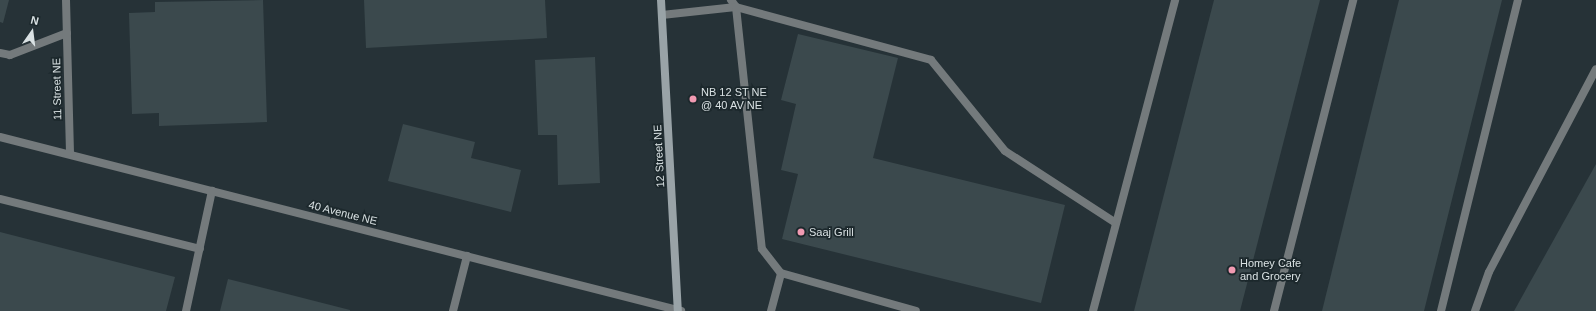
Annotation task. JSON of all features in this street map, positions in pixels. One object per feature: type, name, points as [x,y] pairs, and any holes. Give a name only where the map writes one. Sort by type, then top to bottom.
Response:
[{"type":"street","name":"11 Street NE","points":[[66,0],[70,154]]},
{"type":"street","name":"12 Street NE","points":[[661,0],[679,311]]},
{"type":"street","points":[[1093,311],[1175,0]]},
{"type":"street","points":[[1274,311],[1353,0]]},
{"type":"street","points":[[1441,311],[1518,0]]},
{"type":"street","points":[[734,3],[762,248],[781,273],[916,311]]},
{"type":"street","points":[[662,15],[734,3],[931,60],[1004,151],[1116,224]]},
{"type":"street","points":[[0,53],[10,55],[67,34]]},
{"type":"street","points":[[1475,311],[1489,272],[1596,69]]},
{"type":"street","name":"40 Avenue NE","points":[[0,137],[679,311]]},
{"type":"street","points":[[186,311],[212,191]]},
{"type":"street","points":[[0,199],[200,249]]},
{"type":"street","points":[[453,311],[468,256]]},
{"type":"street","points":[[771,311],[781,273]]},
{"type":"building","points":[[0,0],[9,0],[3,23],[0,22]]},
{"type":"building","points":[[263,0],[267,122],[159,126],[159,113],[132,114],[129,13],[155,12],[155,2]]},
{"type":"building","points":[[364,0],[545,0],[547,38],[366,48]]},
{"type":"building","points":[[1214,0],[1320,0],[1240,311],[1134,311]]},
{"type":"building","points":[[1399,0],[1502,0],[1424,311],[1322,311]]},
{"type":"building","points":[[798,34],[898,58],[873,158],[1065,205],[1041,303],[782,239],[798,174],[781,170],[796,104],[781,100]]},
{"type":"building","points":[[595,57],[600,183],[558,185],[557,135],[538,135],[535,60]]},
{"type":"building","points":[[403,124],[475,142],[471,158],[521,170],[511,212],[388,181]]},
{"type":"building","points":[[1596,164],[1596,311],[1514,311]]},
{"type":"building","points":[[0,232],[175,277],[166,311],[0,311]]},
{"type":"building","points":[[228,279],[350,310],[350,311],[220,311]]},
{"type":"place","name":"NB 12 ST NE @ 40 AV NE","points":[[693,99]]},
{"type":"place","name":"Saaj Grill","points":[[801,232]]},
{"type":"place","name":"Homey Cafe and Grocery","points":[[1232,270]]}]
